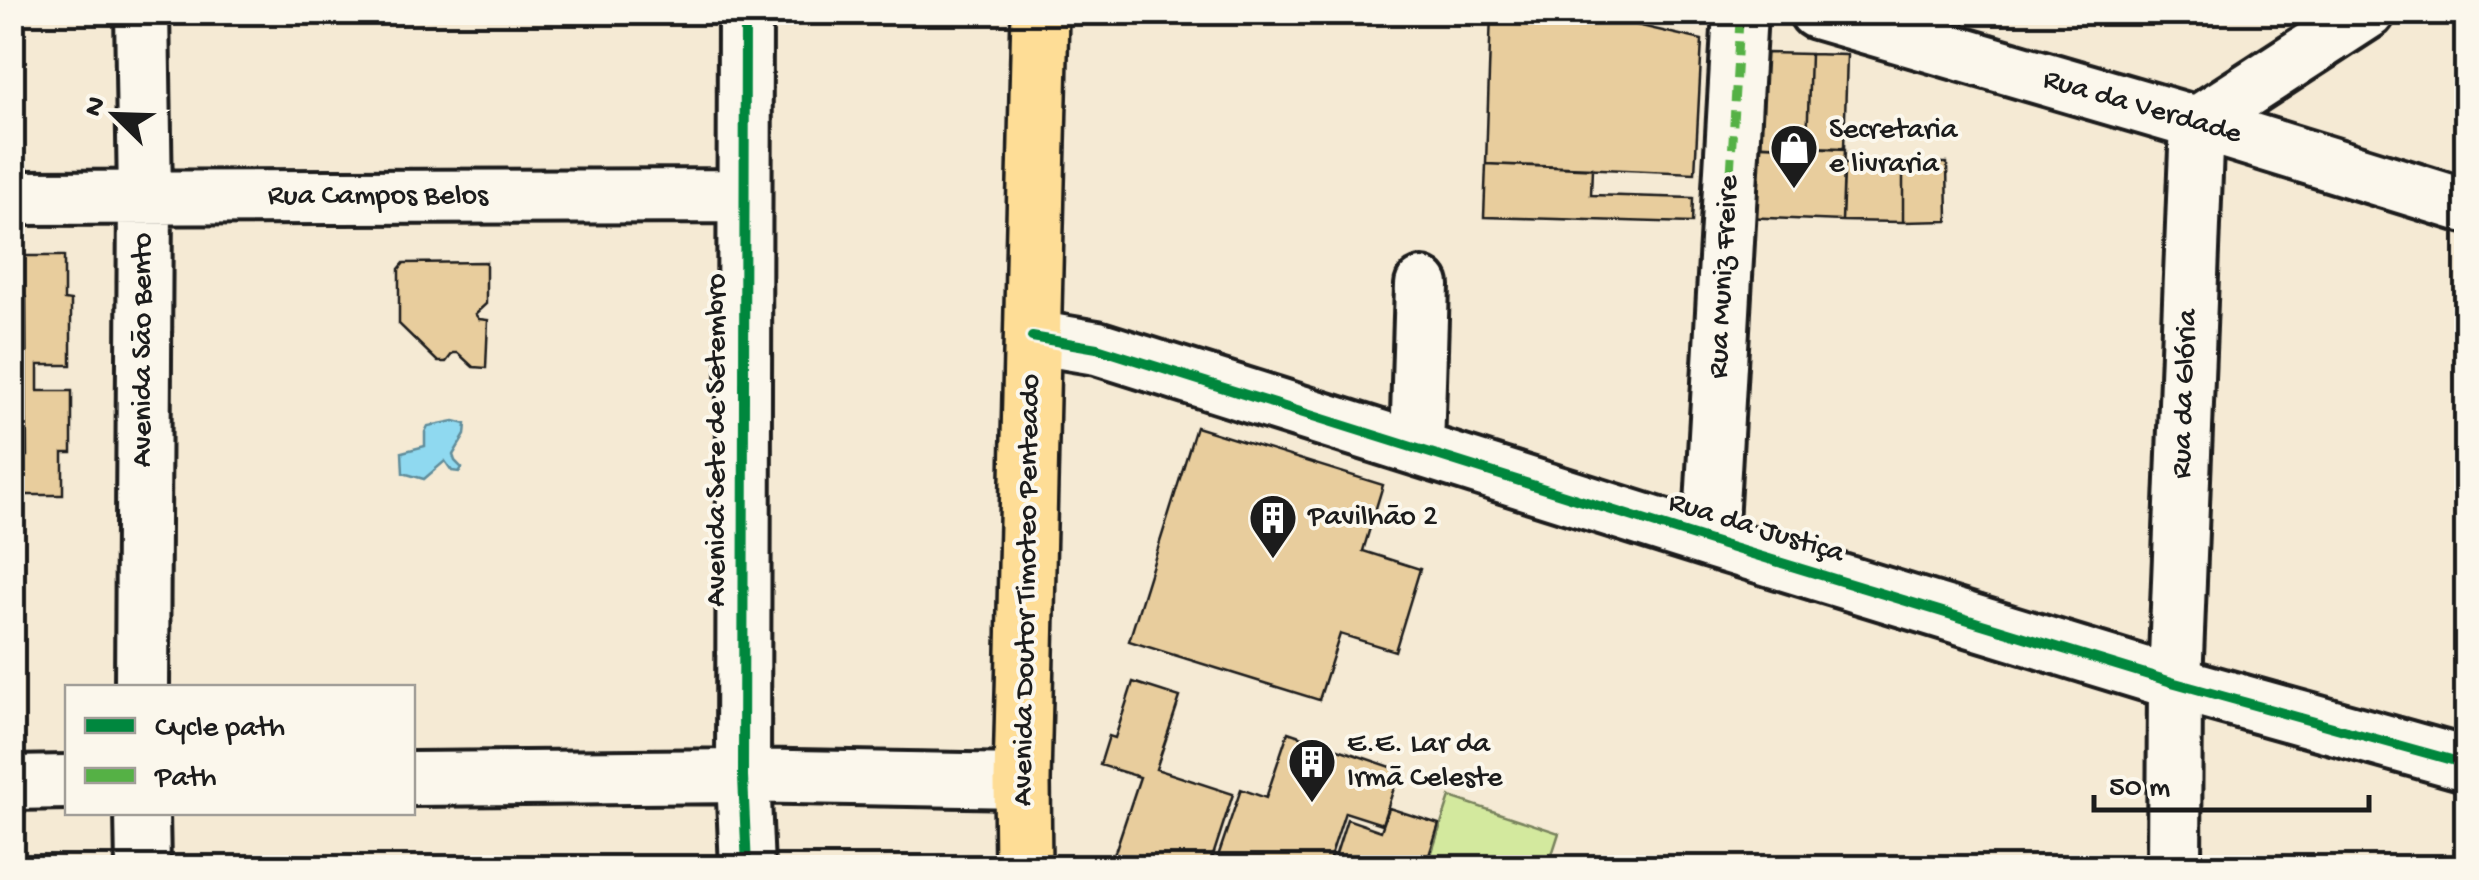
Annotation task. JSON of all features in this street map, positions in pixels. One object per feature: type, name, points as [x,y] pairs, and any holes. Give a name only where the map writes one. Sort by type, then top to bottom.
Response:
[{"type":"main road","name":"Avenida Doutor Timoteo Penteado","points":[[1023,868],[1040,12]]},
{"type":"street","name":"Avenida São Bento","points":[[142,12],[142,685]]},
{"type":"street","name":"Avenida Sete de Setembro","points":[[745,12],[743,776],[747,868]]},
{"type":"street","name":"Rua Muniz Freire","points":[[1710,541],[1740,12]]},
{"type":"street","name":"Rua da Verdade","points":[[1816,12],[2466,206]]},
{"type":"street","points":[[2197,123],[2368,12]]},
{"type":"street","name":"Rua da Glória","points":[[2174,868],[2175,682],[2197,123]]},
{"type":"street","name":"Rua Campos Belos","points":[[12,198],[744,196]]},
{"type":"street","points":[[1416,448],[1422,285]]},
{"type":"street","name":"Rua da Justiça","points":[[1032,336],[1097,348],[1710,541],[2175,682],[2466,764]]},
{"type":"street","points":[[415,779],[743,776],[1022,781]]},
{"type":"street","points":[[12,783],[65,782]]},
{"type":"street","points":[[142,815],[143,868]]},
{"type":"green space","points":[[1450,797],[1559,833],[1548,867],[1427,867]]},
{"type":"water","points":[[454,421],[466,424],[465,435],[453,455],[462,468],[459,472],[452,471],[445,461],[424,479],[403,473],[402,452],[425,446],[428,426]]},
{"type":"building","points":[[1491,12],[1580,12],[1702,40],[1695,173],[1486,164]]},
{"type":"building","points":[[1860,12],[1968,12],[1958,41]]},
{"type":"building","points":[[1765,53],[1810,54],[1807,147],[1761,145]]},
{"type":"building","points":[[1810,54],[1847,55],[1844,148],[1807,147]]},
{"type":"building","name":"Secretaria e livraria","points":[[1748,144],[1845,149],[1842,221],[1744,217]]},
{"type":"building","points":[[1844,163],[1903,163],[1903,222],[1842,221]]},
{"type":"building","points":[[1903,163],[1947,163],[1948,221],[1903,222]]},
{"type":"building","points":[[1486,164],[1592,168],[1591,195],[1693,198],[1692,223],[1484,217]]},
{"type":"building","points":[[18,256],[64,256],[64,300],[71,301],[71,365],[38,365],[38,391],[72,391],[72,453],[63,453],[63,495],[21,495],[21,485],[12,484],[12,270],[18,270]]},
{"type":"building","points":[[486,262],[486,304],[475,314],[488,320],[486,368],[473,367],[458,353],[446,362],[438,362],[399,324],[399,269],[404,263]]},
{"type":"building","points":[[12,298],[26,298],[27,456],[12,456]]},
{"type":"building","name":"Pavilhão 2","points":[[1196,427],[1383,485],[1363,551],[1420,569],[1395,651],[1340,634],[1319,700],[1129,641]]},
{"type":"building","points":[[1133,682],[1180,697],[1156,769],[1233,794],[1209,868],[1122,868],[1111,864],[1140,777],[1100,765],[1109,736],[1115,738]]},
{"type":"building","name":"E.E. Lar da Irmã Celeste","points":[[1288,732],[1400,770],[1382,824],[1345,812],[1329,861],[1348,868],[1214,868],[1241,789],[1266,798]]},
{"type":"building","points":[[1389,808],[1439,824],[1425,868],[1367,868],[1335,857],[1347,819],[1381,831]]},
{"type":"marked path","points":[[1728,217],[1740,12]]},
{"type":"marked path","points":[[1816,12],[1849,22]]},
{"type":"cycle path","points":[[745,12],[743,776],[747,868]]},
{"type":"cycle path","points":[[1032,337],[1097,348],[2175,683],[2466,764]]},
{"type":"place","name":"Secretaria e livraria","points":[[1794,190]]},
{"type":"place","name":"Pavilhão 2","points":[[1273,560]]},
{"type":"place","name":"E.E. Lar da Irmã Celeste","points":[[1312,804]]}]
